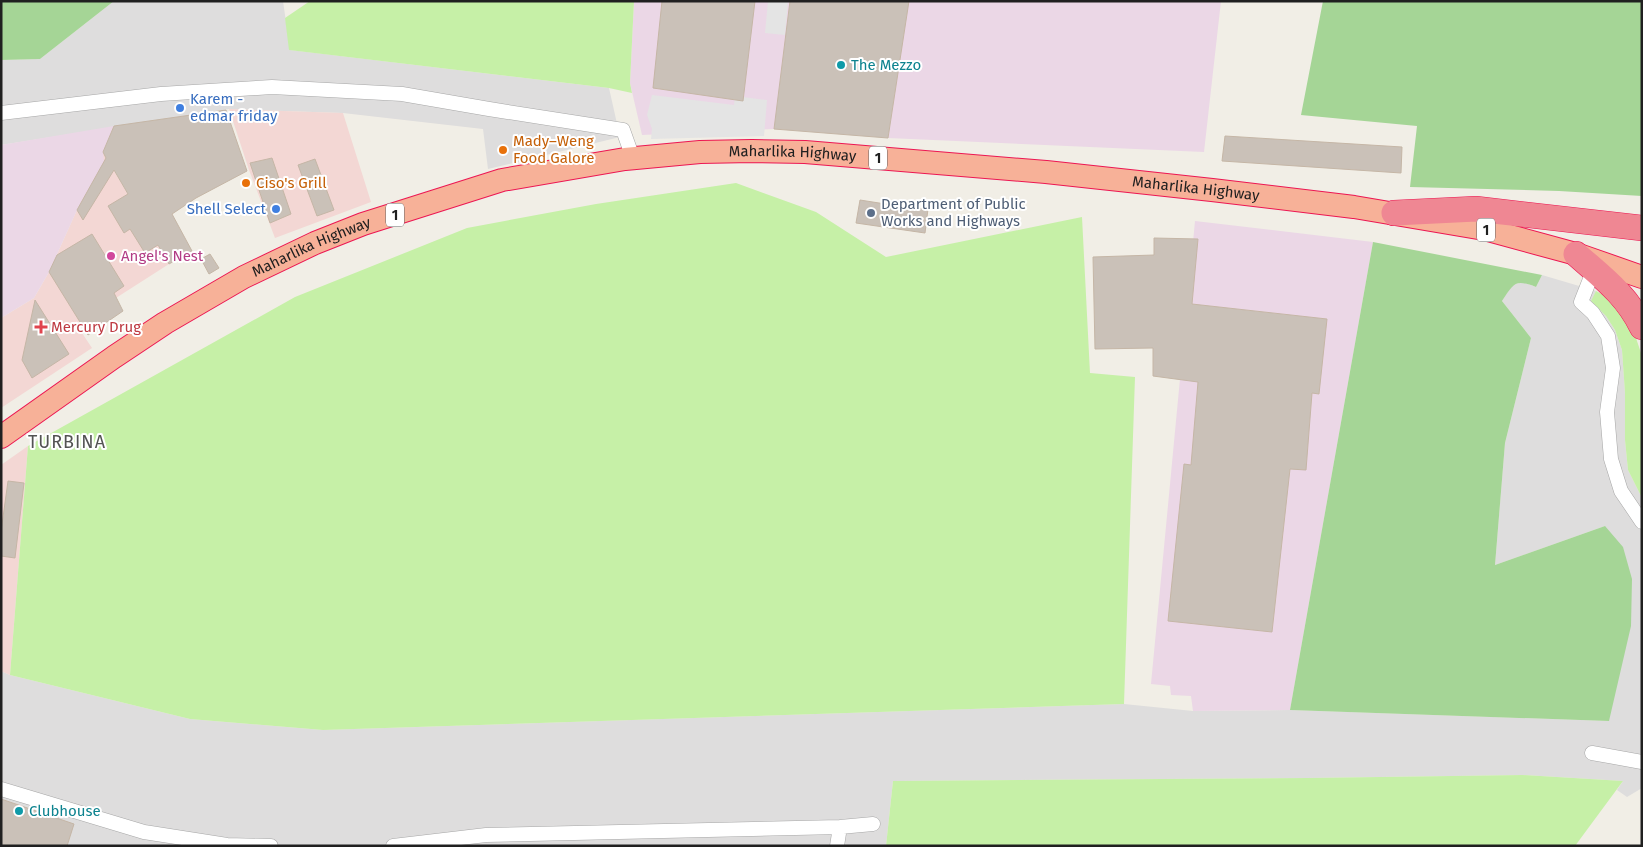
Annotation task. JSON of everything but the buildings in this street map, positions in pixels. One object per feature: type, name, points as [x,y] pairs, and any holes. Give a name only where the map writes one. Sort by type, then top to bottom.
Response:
[{"type":"highway","name":"Maharlika Highway","points":[[1,437],[165,323],[244,277],[315,243],[363,224],[502,180],[633,158],[752,150],[805,152],[1046,172],[1212,190],[1394,213],[1484,229],[1585,262],[1642,277]]},
{"type":"highway","points":[[1394,213],[1476,210],[1642,228]]},
{"type":"highway","points":[[1585,262],[1623,296],[1642,327]]},
{"type":"street","points":[[1,113],[161,94],[272,87],[402,94],[623,130],[633,158]]},
{"type":"street","points":[[1585,262],[1581,302],[1594,313],[1608,336],[1613,368],[1607,412],[1611,459],[1621,491],[1642,522]]},
{"type":"street","points":[[1592,753],[1642,762]]},
{"type":"street","points":[[1,789],[144,832],[227,845],[271,846]]},
{"type":"street","points":[[393,846],[487,840],[840,828],[873,824]]},
{"type":"street","points":[[838,846],[840,828]]},
{"type":"shaded area","points":[[114,1],[283,1],[290,50],[609,88],[620,137],[488,169],[483,129],[343,113],[229,109],[1,145],[1,60],[40,59]]},
{"type":"shaded area","points":[[634,1],[790,1],[774,129],[642,135],[630,83]]},
{"type":"shaded area","points":[[768,1],[788,1],[785,35],[765,33]]},
{"type":"shaded area","points":[[909,1],[1221,1],[1204,152],[888,138]]},
{"type":"shaded area","points":[[652,95],[734,105],[735,96],[767,100],[764,136],[651,139],[652,129],[647,115]]},
{"type":"shaded area","points":[[229,109],[343,113],[371,202],[275,238],[249,170]]},
{"type":"shaded area","points":[[114,126],[103,152],[104,162],[77,210],[49,272],[34,298],[1,318],[1,145]]},
{"type":"shaded area","name":"Angel's Nest","points":[[103,152],[169,264],[80,321],[80,330],[92,348],[1,408],[1,318],[34,298],[49,272]]},
{"type":"shaded area","points":[[1195,221],[1373,242],[1290,710],[1193,711],[1191,696],[1171,695],[1170,686],[1151,684]]},
{"type":"shaded area","points":[[1542,275],[1596,291],[1592,301],[1606,316],[1615,330],[1622,350],[1628,470],[1642,498],[1642,788],[1627,797],[1617,790],[1623,781],[1523,775],[893,781],[886,846],[1,846],[1,671],[10,675],[190,719],[323,730],[1124,704],[1193,711],[1290,710],[1609,721],[1605,526],[1495,565],[1505,443],[1531,338],[1502,301],[1512,285],[1523,282],[1536,287]]},
{"type":"shaded area","points":[[28,446],[10,675],[1,671],[1,465]]},
{"type":"green space","points":[[114,1],[40,59],[1,60],[1,2]]},
{"type":"green space","points":[[310,1],[634,1],[630,83],[632,93],[609,88],[289,50],[285,18]]},
{"type":"green space","points":[[1323,1],[1642,1],[1642,196],[1559,191],[1410,187],[1417,126],[1301,115]]},
{"type":"green space","points":[[736,183],[816,212],[886,257],[1082,217],[1090,373],[1135,377],[1124,704],[323,730],[190,719],[10,675],[28,446],[295,297],[467,228],[596,204]]},
{"type":"green space","points":[[1373,242],[1542,275],[1536,287],[1524,283],[1516,284],[1509,290],[1502,301],[1531,338],[1505,443],[1495,565],[1605,526],[1623,547],[1632,579],[1631,626],[1609,721],[1290,710]]},
{"type":"green space","points":[[1596,291],[1611,299],[1636,338],[1641,353],[1642,498],[1628,470],[1622,350],[1615,330],[1606,316],[1591,301]]},
{"type":"green space","points":[[1523,775],[1623,781],[1575,846],[886,846],[893,781]]},
{"type":"place","name":"The Mezzo","points":[[841,65]]},
{"type":"place","name":"Karem - edmar friday","points":[[180,108]]},
{"type":"place","name":"Mady–Weng Food Galore","points":[[503,150]]},
{"type":"place","name":"Ciso's Grill","points":[[246,183]]},
{"type":"place","name":"Shell Select","points":[[276,209]]},
{"type":"place","name":"Department of Public Works and Highways","points":[[871,213]]},
{"type":"place","name":"Angel's Nest","points":[[111,256]]},
{"type":"place","name":"Mercury Drug","points":[[41,327]]},
{"type":"place","name":"Clubhouse","points":[[19,811]]},
{"type":"district","name":"TURBINA","points":[[67,442]]}]
